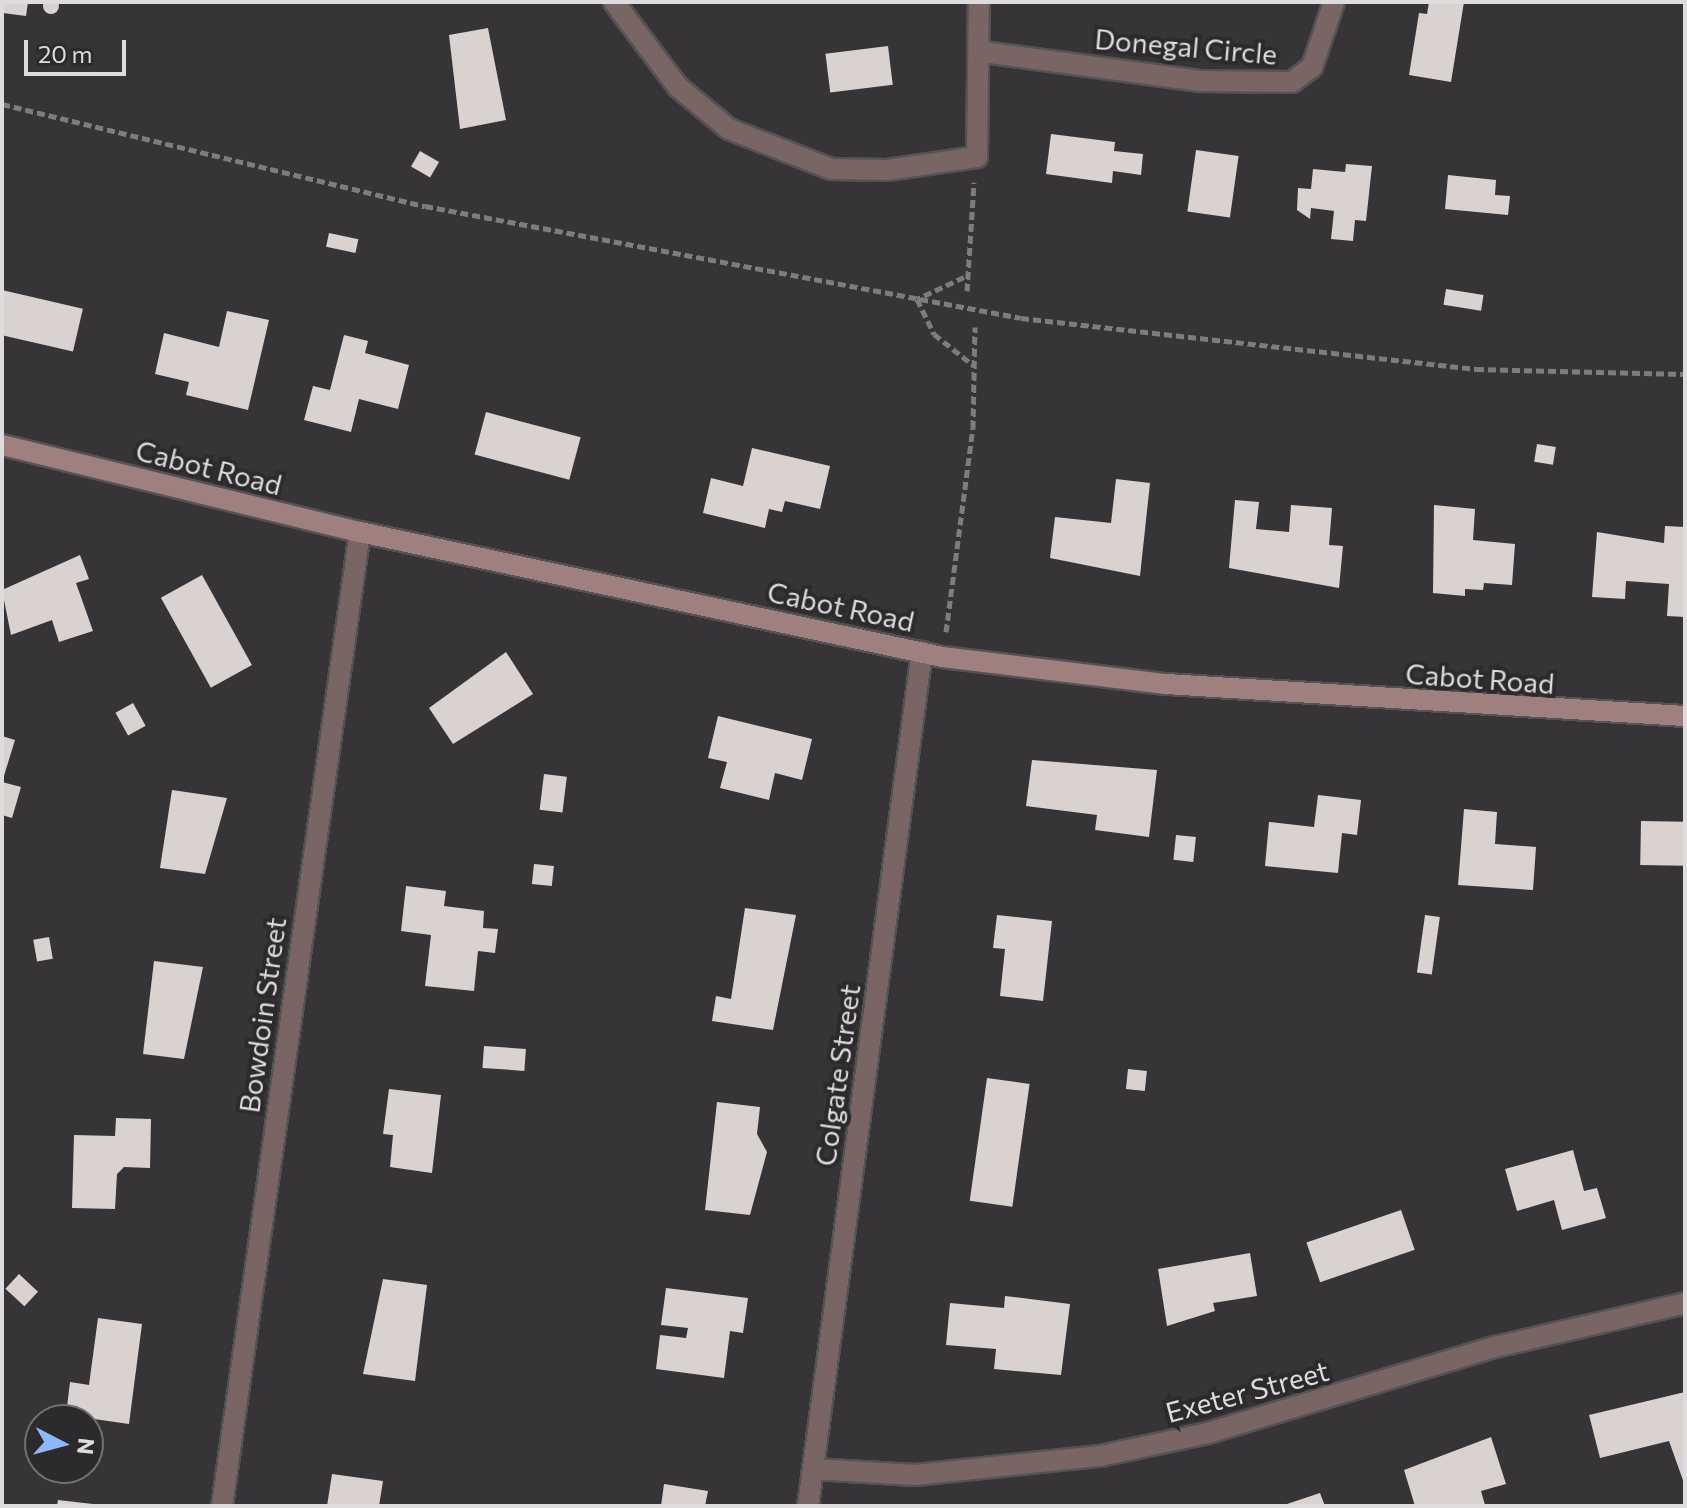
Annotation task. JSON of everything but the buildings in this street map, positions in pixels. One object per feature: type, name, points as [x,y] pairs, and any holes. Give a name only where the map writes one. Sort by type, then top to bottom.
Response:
[{"type":"street","points":[[614,2],[678,87],[729,129],[790,158],[831,169],[887,170],[977,157],[983,52],[979,2]]},
{"type":"street","name":"Donegal Circle","points":[[983,52],[1200,81],[1292,82],[1312,67],[1334,2]]},
{"type":"street","name":"Cabot Road","points":[[2,445],[360,532],[932,654],[1166,684],[1685,716]]},
{"type":"street","name":"Bowdoin Street","points":[[222,1506],[360,532]]},
{"type":"street","name":"Colgate Street","points":[[808,1506],[932,654]]},
{"type":"street","name":"Exeter Street","points":[[813,1469],[915,1475],[1100,1456],[1208,1433],[1495,1347],[1685,1303]]},
{"type":"path","points":[[2,104],[425,206],[1021,318],[1476,369],[1685,374]]},
{"type":"path","points":[[967,291],[964,277],[977,157]]},
{"type":"path","points":[[917,299],[964,277]]},
{"type":"path","points":[[917,299],[934,334],[974,365]]},
{"type":"path","points":[[932,654],[965,510],[975,327]]}]
